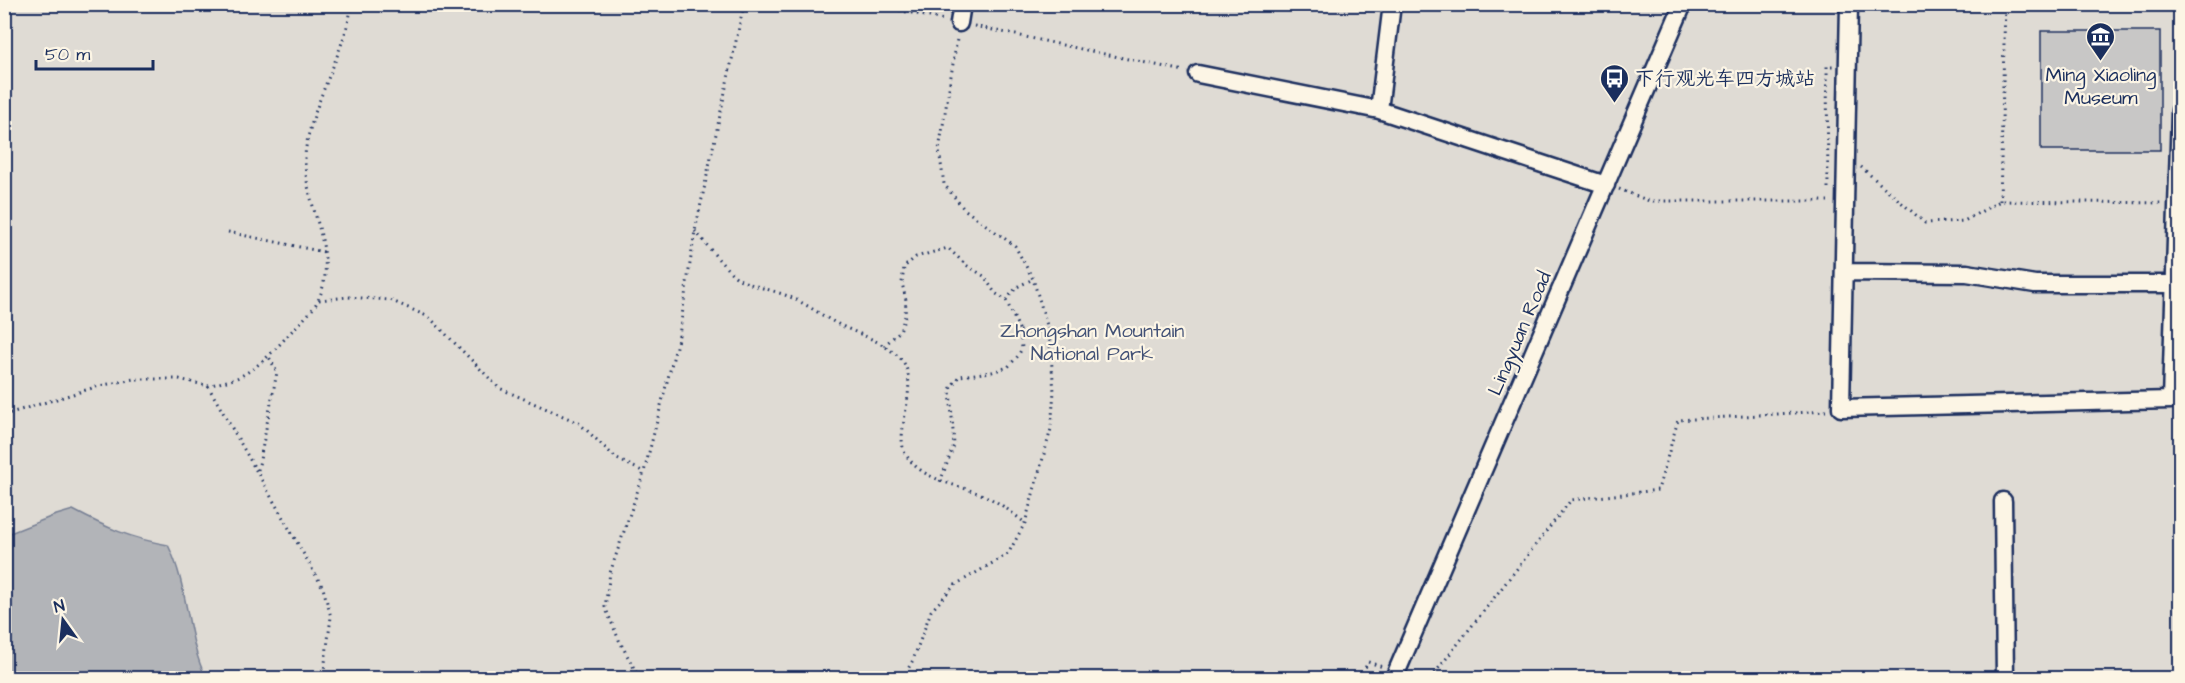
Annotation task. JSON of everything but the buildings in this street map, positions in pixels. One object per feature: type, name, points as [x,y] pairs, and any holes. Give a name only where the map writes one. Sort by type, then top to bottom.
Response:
[{"type":"street","points":[[959,23],[962,4]]},
{"type":"street","points":[[1379,110],[1392,4]]},
{"type":"street","name":"Lingyuan Road","points":[[1394,678],[1683,4]]},
{"type":"street","points":[[1849,4],[1841,408],[2171,400],[2177,285],[2176,204],[2181,111]]},
{"type":"street","points":[[1198,74],[1379,110],[1606,185]]},
{"type":"street","points":[[1844,273],[1967,273],[2035,284],[2177,285]]},
{"type":"street","points":[[2003,501],[2005,678]]},
{"type":"path","points":[[4,416],[99,386],[134,379],[179,379],[208,386],[238,377],[269,357],[319,300],[325,278],[324,252],[307,181],[306,149],[314,115],[349,23],[352,4]]},
{"type":"path","points":[[660,678],[636,672],[605,607],[610,573],[644,472],[679,335],[695,231],[744,4]]},
{"type":"path","points":[[870,4],[1198,74]]},
{"type":"path","points":[[2000,201],[2005,4]]},
{"type":"path","points":[[903,678],[913,660],[932,611],[955,585],[1008,554],[1025,523],[1051,429],[1054,391],[1049,332],[1033,279],[1015,246],[964,209],[944,184],[939,150],[959,23]]},
{"type":"path","points":[[1606,185],[1649,201],[1828,201],[1827,66],[1848,66]]},
{"type":"path","points":[[1828,138],[1925,224],[1964,221],[2000,201],[2176,204]]},
{"type":"path","points":[[695,231],[737,278],[791,297],[838,324],[878,341],[901,358],[907,367],[909,388],[904,451],[912,463],[940,482],[976,492],[1004,506],[1025,523]]},
{"type":"path","points":[[228,232],[324,252]]},
{"type":"path","points":[[884,346],[900,331],[905,316],[906,300],[902,283],[904,267],[916,257],[948,248],[966,265],[984,276],[995,293],[1006,300],[1020,331],[1022,348],[1008,367],[993,372],[958,376],[950,389],[954,445],[940,482]]},
{"type":"path","points":[[1006,300],[1017,287],[1033,279]]},
{"type":"path","points":[[319,300],[348,297],[390,300],[429,317],[500,388],[579,423],[617,459],[644,472]]},
{"type":"path","points":[[1020,331],[1049,332]]},
{"type":"path","points":[[258,472],[277,372],[269,357]]},
{"type":"path","points":[[208,386],[323,588],[331,617],[323,678]]},
{"type":"path","points":[[1431,678],[1570,500],[1658,490],[1678,420],[1828,411]]},
{"type":"green space","name":"Zhongshan Mountain National Park","points":[[4,5],[2180,5],[2180,678],[5,678]]},
{"type":"shaded area","points":[[73,510],[119,532],[168,545],[180,578],[199,662],[206,678],[5,678],[5,535]]},
{"type":"place","name":"Ming Xiaoling Museum","points":[[2101,62]]},
{"type":"place","name":"下行观光车四方城站","points":[[1614,104]]}]
